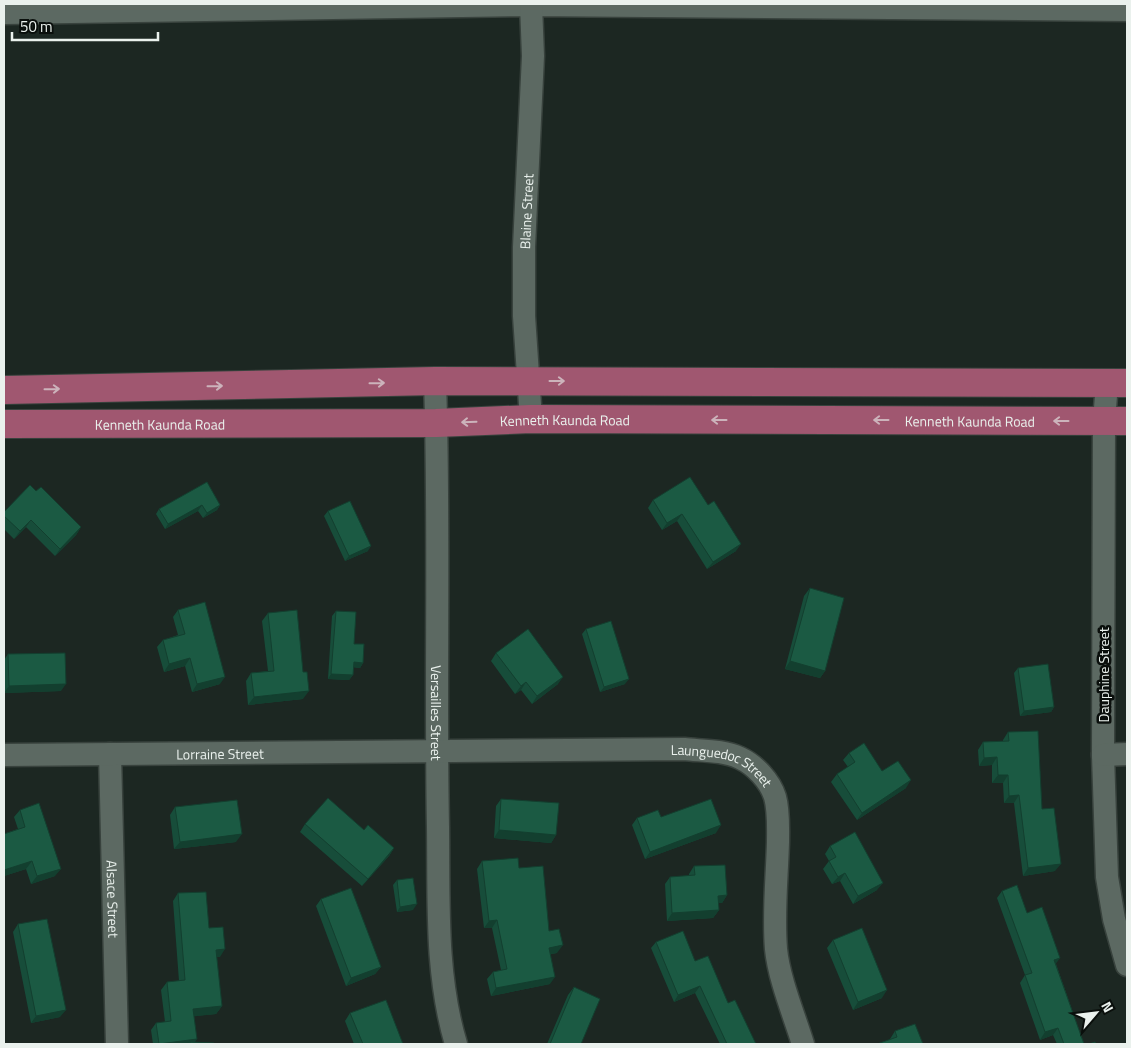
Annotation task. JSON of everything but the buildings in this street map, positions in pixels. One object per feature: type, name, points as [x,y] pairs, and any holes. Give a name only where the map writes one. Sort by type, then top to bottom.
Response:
[{"type":"main road","points":[[4,390],[527,381],[1117,383]]},
{"type":"main road","name":"Kenneth Kaunda Road","points":[[4,424],[436,423],[531,419],[1116,421]]},
{"type":"street","points":[[4,13],[531,5],[1127,10]]},
{"type":"street","name":"Blaine Street","points":[[531,5],[532,75],[524,247],[524,316],[531,419]]},
{"type":"street","name":"Versailles Street","points":[[435,382],[436,751],[440,957],[444,998],[456,1044]]},
{"type":"street","name":"Dauphine Street","points":[[1117,383],[1103,755],[1107,877],[1114,919],[1127,965]]},
{"type":"street","name":"Launguedoc Street","points":[[436,751],[684,749],[721,752],[740,758],[750,764],[769,782],[777,805],[776,951],[786,992],[803,1044]]},
{"type":"street","name":"Lorraine Street","points":[[4,755],[436,751]]},
{"type":"street","name":"Alsace Street","points":[[110,754],[117,1044]]},
{"type":"street","points":[[1103,755],[1127,754]]}]
